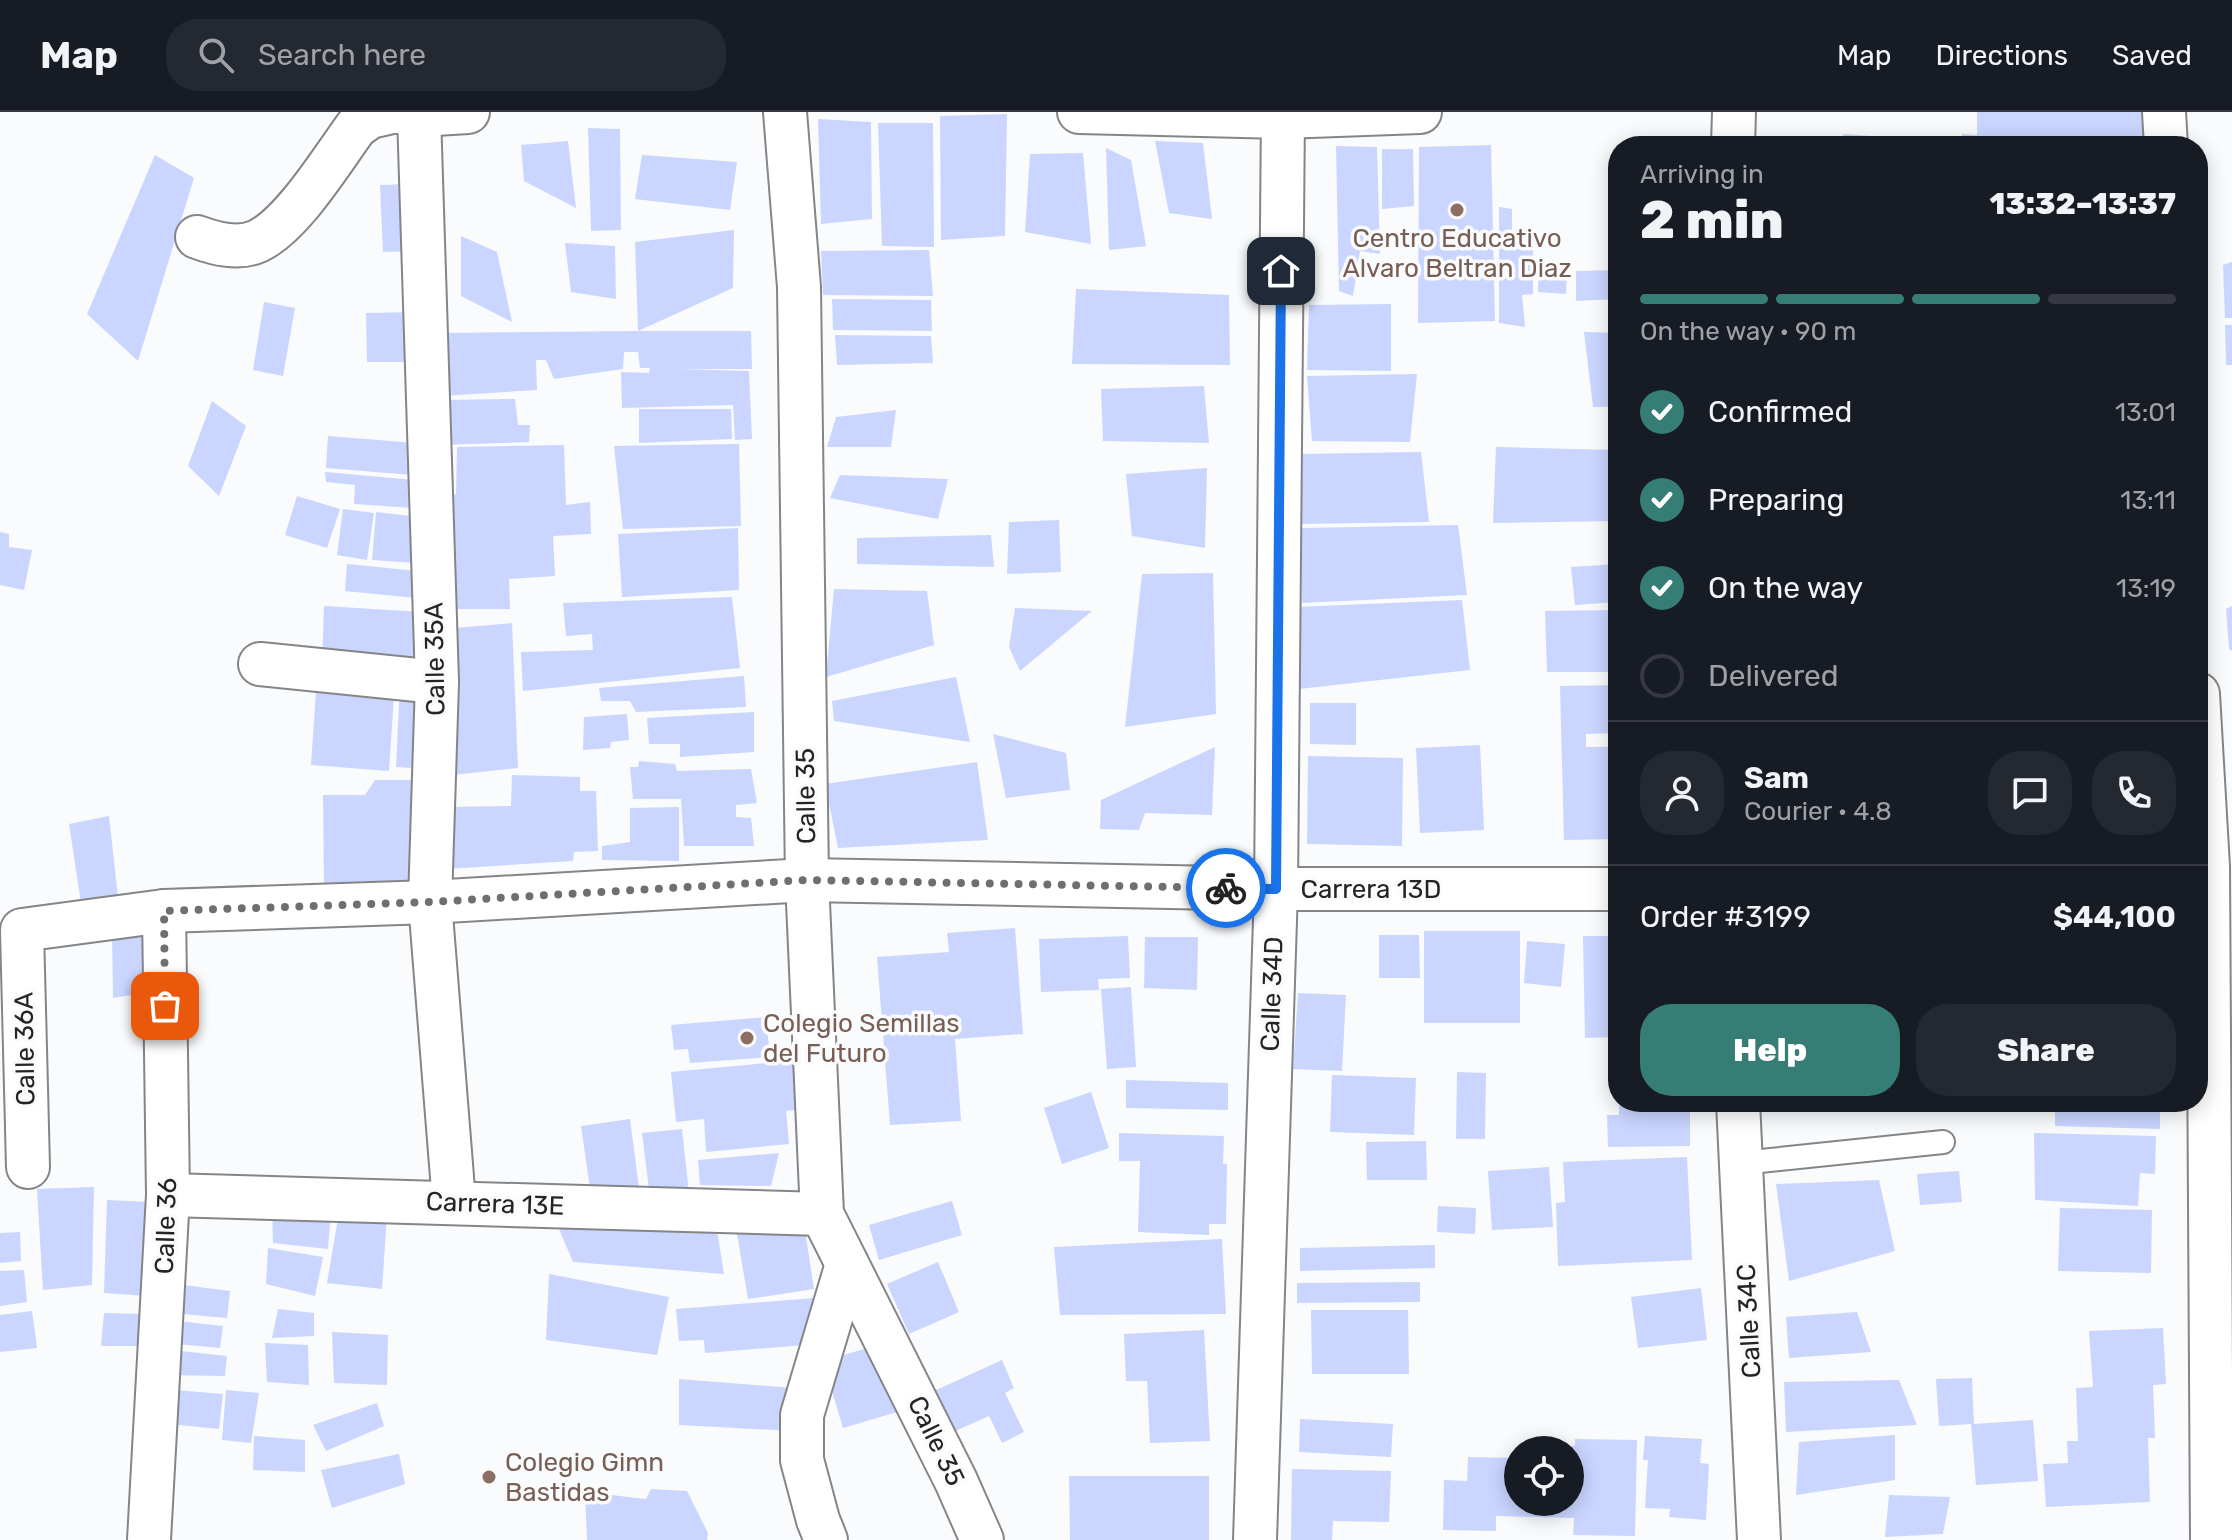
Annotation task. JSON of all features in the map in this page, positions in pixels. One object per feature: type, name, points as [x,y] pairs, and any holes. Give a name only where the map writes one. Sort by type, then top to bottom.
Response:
[{"type":"street","points":[[197,237],[235,246],[257,242],[285,222],[356,127],[395,114],[468,112]]},
{"type":"street","name":"Calle 35","points":[[785,112],[799,287],[807,880],[822,1214],[956,1481],[982,1540]]},
{"type":"street","points":[[1079,112],[1283,115],[1420,112]]},
{"type":"street","points":[[1733,136],[1734,112]]},
{"type":"street","points":[[2164,112],[2165,136]]},
{"type":"street","name":"Calle 35A","points":[[395,114],[437,682],[430,902],[454,1202]]},
{"type":"street","name":"Calle 34D","points":[[1255,1540],[1276,889],[1283,115]]},
{"type":"street","points":[[260,664],[437,682]]},
{"type":"street","points":[[2208,810],[2213,868],[2212,1540]]},
{"type":"street","name":"Carrera 13D","points":[[22,930],[164,911],[430,902],[807,880],[1276,889],[1608,889]]},
{"type":"street","name":"Calle 36","points":[[149,1540],[168,1195],[164,911]]},
{"type":"street","name":"Calle 36A","points":[[22,930],[28,1167]]},
{"type":"street","name":"Calle 34C","points":[[1738,1112],[1759,1540]]},
{"type":"street","name":"Carrera 13E","points":[[168,1195],[822,1214]]},
{"type":"street","points":[[826,1540],[802,1460],[802,1415],[847,1264]]},
{"type":"lane","points":[[1741,1163],[1943,1142]]},
{"type":"building","points":[[1977,112],[2162,112],[2162,136],[1962,136],[1962,134],[1977,135]]},
{"type":"building","points":[[1007,114],[1005,236],[941,240],[940,116]]},
{"type":"building","points":[[818,119],[871,122],[872,219],[821,224]]},
{"type":"building","points":[[878,123],[933,123],[934,247],[882,246]]},
{"type":"building","points":[[588,128],[620,129],[621,230],[591,231]]},
{"type":"building","points":[[568,141],[576,208],[524,181],[521,145]]},
{"type":"building","points":[[1155,141],[1203,143],[1212,219],[1169,213]]},
{"type":"building","points":[[1491,145],[1495,321],[1418,323],[1419,147]]},
{"type":"building","points":[[1336,146],[1377,147],[1380,254],[1360,251],[1353,296],[1339,291]]},
{"type":"building","points":[[1106,148],[1131,160],[1146,246],[1109,250]]},
{"type":"building","points":[[1382,149],[1413,149],[1414,206],[1382,209]]},
{"type":"building","points":[[1083,153],[1091,244],[1025,232],[1030,154]]},
{"type":"building","points":[[155,155],[194,178],[138,361],[87,314]]},
{"type":"building","points":[[642,155],[737,162],[730,210],[635,199]]},
{"type":"building","points":[[409,184],[413,251],[383,252],[380,185]]},
{"type":"building","points":[[1499,207],[1512,209],[1512,243],[1533,242],[1533,294],[1522,295],[1525,327],[1499,323]]},
{"type":"building","points":[[734,230],[733,288],[638,331],[635,242]]},
{"type":"building","points":[[461,236],[497,252],[512,322],[461,296]]},
{"type":"building","points":[[565,243],[615,246],[616,299],[571,292]]},
{"type":"building","points":[[929,250],[933,296],[823,295],[821,251]]},
{"type":"building","points":[[1539,261],[1567,264],[1566,294],[1538,292]]},
{"type":"building","points":[[2232,262],[2232,318],[2225,318],[2223,265]]},
{"type":"building","points":[[1608,270],[1608,299],[1576,301],[1576,271]]},
{"type":"building","points":[[1076,289],[1229,295],[1230,365],[1072,364]]},
{"type":"building","points":[[832,299],[931,300],[932,331],[833,330]]},
{"type":"building","points":[[264,302],[295,308],[283,376],[253,370]]},
{"type":"building","points":[[1391,304],[1391,371],[1307,370],[1309,305]]},
{"type":"building","points":[[415,312],[416,362],[367,362],[366,313]]},
{"type":"building","points":[[2225,325],[2232,325],[2232,365],[2226,365]]},
{"type":"building","points":[[751,331],[752,369],[679,369],[749,371],[752,439],[735,440],[733,405],[622,408],[621,372],[649,373],[650,368],[640,368],[638,352],[624,352],[623,369],[554,379],[546,360],[536,360],[537,390],[442,396],[440,333]]},
{"type":"building","points":[[1584,332],[1608,333],[1608,407],[1593,407]]},
{"type":"building","points":[[835,335],[931,336],[933,363],[837,365]]},
{"type":"building","points":[[1417,374],[1410,442],[1312,441],[1307,376]]},
{"type":"building","points":[[1204,386],[1209,443],[1103,441],[1101,389]]},
{"type":"building","points":[[515,399],[518,425],[530,425],[529,442],[443,445],[442,400]]},
{"type":"building","points":[[212,401],[246,426],[219,496],[188,466]]},
{"type":"building","points":[[639,409],[731,409],[732,439],[639,443]]},
{"type":"building","points":[[896,410],[891,447],[827,447],[836,417]]},
{"type":"building","points":[[328,436],[416,443],[413,475],[326,468]]},
{"type":"building","points":[[739,444],[741,526],[623,529],[614,446]]},
{"type":"building","points":[[564,445],[566,505],[590,502],[591,534],[553,536],[555,576],[509,579],[510,609],[454,609],[441,498],[456,494],[457,447]]},
{"type":"building","points":[[1496,447],[1608,450],[1608,521],[1493,523]]},
{"type":"building","points":[[1421,452],[1429,522],[1299,524],[1299,454]]},
{"type":"building","points":[[1207,468],[1205,548],[1132,536],[1126,474]]},
{"type":"building","points":[[325,472],[415,480],[413,508],[354,504],[355,485],[326,482]]},
{"type":"building","points":[[840,475],[948,479],[938,519],[830,498]]},
{"type":"building","points":[[297,496],[340,509],[327,548],[285,535]]},
{"type":"building","points":[[343,509],[374,513],[367,560],[337,555]]},
{"type":"building","points":[[376,512],[420,517],[416,563],[372,560]]},
{"type":"building","points":[[1059,520],[1061,572],[1007,574],[1009,522]]},
{"type":"building","points":[[1458,525],[1467,595],[1302,603],[1301,528]]},
{"type":"building","points":[[738,528],[739,590],[622,597],[618,534]]},
{"type":"building","points":[[0,532],[9,534],[9,547],[32,550],[24,590],[0,585]]},
{"type":"building","points":[[991,535],[994,567],[857,564],[857,538]]},
{"type":"building","points":[[347,564],[417,571],[415,598],[345,591]]},
{"type":"building","points":[[1608,565],[1608,603],[1575,605],[1571,567]]},
{"type":"building","points":[[1213,573],[1216,714],[1125,727],[1142,574]]},
{"type":"building","points":[[834,589],[927,591],[934,645],[826,677]]},
{"type":"building","points":[[732,597],[740,668],[523,691],[521,652],[593,650],[592,634],[566,636],[563,603]]},
{"type":"building","points":[[1462,600],[1470,670],[1299,689],[1295,607]]},
{"type":"building","points":[[324,606],[423,612],[421,665],[322,660]]},
{"type":"building","points":[[2232,606],[2232,651],[2229,649],[2226,609]]},
{"type":"building","points":[[1015,608],[1092,611],[1020,671],[1009,647]]},
{"type":"building","points":[[1608,610],[1608,672],[1547,672],[1545,611]]},
{"type":"building","points":[[512,623],[518,768],[444,776],[443,629]]},
{"type":"building","points":[[317,676],[395,682],[389,771],[311,765]]},
{"type":"building","points":[[744,676],[746,707],[636,712],[630,701],[601,701],[599,688]]},
{"type":"building","points":[[956,677],[970,742],[834,721],[832,701]]},
{"type":"building","points":[[400,684],[418,685],[414,768],[396,767]]},
{"type":"building","points":[[1608,685],[1608,733],[1586,734],[1586,747],[1608,747],[1608,839],[1564,840],[1560,686]]},
{"type":"building","points":[[1310,703],[1356,703],[1356,745],[1310,744]]},
{"type":"building","points":[[754,712],[754,752],[680,757],[680,744],[649,744],[647,718]]},
{"type":"building","points":[[627,714],[629,740],[611,742],[610,748],[583,750],[584,717]]},
{"type":"building","points":[[993,734],[1066,753],[1070,790],[1006,798]]},
{"type":"building","points":[[1480,745],[1484,830],[1420,833],[1416,748]]},
{"type":"building","points":[[1215,747],[1212,815],[1145,813],[1139,830],[1100,829],[1101,800]]},
{"type":"building","points":[[1308,756],[1403,758],[1402,846],[1307,844]]},
{"type":"building","points":[[639,761],[675,764],[677,771],[751,769],[757,803],[736,805],[736,817],[751,818],[754,846],[684,846],[681,799],[633,799],[630,767],[638,767]]},
{"type":"building","points":[[977,762],[988,840],[838,848],[825,784]]},
{"type":"building","points":[[512,775],[580,777],[580,791],[596,791],[598,851],[574,852],[573,861],[446,869],[444,807],[511,806]]},
{"type":"building","points":[[375,780],[416,780],[417,887],[324,887],[323,795],[365,795]]},
{"type":"building","points":[[679,807],[679,861],[602,860],[602,846],[630,842],[630,808]]},
{"type":"building","points":[[109,816],[118,897],[81,903],[69,824]]},
{"type":"building","points":[[147,927],[151,992],[113,998],[112,931]]},
{"type":"building","points":[[1015,928],[1023,1034],[955,1039],[961,1121],[890,1125],[877,957],[949,952],[947,933]]},
{"type":"building","points":[[1424,931],[1520,931],[1520,1023],[1424,1023]]},
{"type":"building","points":[[1379,935],[1419,935],[1420,978],[1379,978]]},
{"type":"building","points":[[1128,936],[1130,978],[1098,979],[1099,990],[1041,992],[1039,939]]},
{"type":"building","points":[[1583,936],[1608,936],[1608,1037],[1585,1038]]},
{"type":"building","points":[[1145,937],[1198,937],[1197,990],[1144,988]]},
{"type":"building","points":[[1527,941],[1565,944],[1561,987],[1524,983]]},
{"type":"building","points":[[1131,987],[1136,1067],[1107,1069],[1101,989]]},
{"type":"building","points":[[1298,993],[1346,995],[1342,1071],[1293,1069]]},
{"type":"building","points":[[766,1017],[770,1057],[690,1063],[688,1049],[674,1050],[671,1025]]},
{"type":"building","points":[[800,1060],[805,1109],[786,1111],[789,1144],[706,1152],[704,1119],[676,1122],[671,1072]]},
{"type":"building","points":[[1457,1072],[1486,1073],[1485,1139],[1456,1139]]},
{"type":"building","points":[[1332,1075],[1416,1078],[1414,1135],[1330,1132]]},
{"type":"building","points":[[1126,1080],[1228,1083],[1228,1110],[1126,1108]]},
{"type":"building","points":[[1091,1092],[1109,1148],[1062,1164],[1044,1108]]},
{"type":"building","points":[[1619,1112],[1690,1112],[1690,1146],[1608,1147],[1607,1115],[1619,1115]]},
{"type":"building","points":[[2055,1112],[2160,1112],[2160,1129],[2055,1126]]},
{"type":"building","points":[[630,1119],[640,1196],[592,1202],[581,1126]]},
{"type":"building","points":[[682,1129],[689,1193],[650,1197],[642,1133]]},
{"type":"building","points":[[1119,1133],[1224,1136],[1226,1224],[1209,1224],[1209,1235],[1138,1232],[1140,1161],[1119,1161]]},
{"type":"building","points":[[2034,1133],[2156,1136],[2155,1174],[2140,1173],[2138,1206],[2035,1200]]},
{"type":"building","points":[[1426,1141],[1427,1180],[1367,1180],[1366,1142]]},
{"type":"building","points":[[779,1153],[771,1186],[700,1185],[698,1160]]},
{"type":"building","points":[[1687,1157],[1692,1260],[1558,1266],[1556,1203],[1565,1202],[1563,1162]]},
{"type":"building","points":[[1549,1167],[1553,1227],[1492,1230],[1488,1171]]},
{"type":"building","points":[[1959,1171],[1962,1202],[1920,1205],[1917,1174]]},
{"type":"building","points":[[1879,1180],[1895,1251],[1789,1281],[1776,1184]]},
{"type":"building","points":[[94,1187],[92,1285],[43,1290],[37,1189]]},
{"type":"building","points":[[107,1200],[152,1202],[146,1296],[104,1293]]},
{"type":"building","points":[[952,1201],[962,1235],[879,1260],[869,1225]]},
{"type":"building","points":[[272,1205],[331,1211],[328,1249],[273,1243]]},
{"type":"building","points":[[1438,1206],[1476,1208],[1475,1234],[1437,1232]]},
{"type":"building","points":[[2060,1208],[2152,1210],[2151,1273],[2058,1271]]},
{"type":"building","points":[[339,1212],[387,1215],[382,1289],[327,1283]]},
{"type":"building","points":[[556,1222],[716,1224],[724,1274],[573,1262]]},
{"type":"building","points":[[804,1224],[814,1289],[748,1299],[737,1234]]},
{"type":"building","points":[[20,1232],[21,1261],[0,1263],[0,1233]]},
{"type":"building","points":[[1222,1239],[1226,1314],[1060,1315],[1054,1247]]},
{"type":"building","points":[[1435,1245],[1435,1268],[1300,1271],[1300,1248]]},
{"type":"building","points":[[268,1248],[323,1257],[315,1296],[266,1284]]},
{"type":"building","points":[[938,1262],[959,1312],[909,1334],[887,1284]]},
{"type":"building","points":[[24,1270],[27,1302],[0,1306],[0,1271]]},
{"type":"building","points":[[549,1274],[669,1297],[657,1355],[546,1340]]},
{"type":"building","points":[[1420,1282],[1420,1302],[1297,1303],[1297,1283]]},
{"type":"building","points":[[168,1283],[230,1291],[227,1318],[172,1313]]},
{"type":"building","points":[[1701,1288],[1707,1340],[1638,1348],[1631,1297]]},
{"type":"building","points":[[814,1298],[818,1344],[705,1353],[704,1340],[679,1341],[676,1309]]},
{"type":"building","points":[[278,1309],[314,1313],[314,1336],[272,1338]]},
{"type":"building","points":[[1311,1310],[1408,1310],[1409,1374],[1312,1374]]},
{"type":"building","points":[[32,1311],[37,1348],[0,1352],[0,1315]]},
{"type":"building","points":[[1857,1312],[1871,1352],[1789,1358],[1786,1317]]},
{"type":"building","points":[[104,1313],[148,1314],[144,1346],[101,1346]]},
{"type":"building","points":[[169,1320],[223,1326],[220,1348],[167,1343]]},
{"type":"building","points":[[2163,1328],[2166,1384],[2153,1385],[2155,1438],[2148,1438],[2150,1502],[2046,1507],[2043,1464],[2068,1463],[2067,1441],[2078,1441],[2076,1388],[2093,1387],[2089,1331]]},
{"type":"building","points":[[1204,1330],[1210,1441],[1150,1443],[1147,1381],[1126,1381],[1124,1334]]},
{"type":"building","points":[[332,1332],[388,1335],[387,1385],[334,1383]]},
{"type":"building","points":[[265,1343],[308,1345],[309,1385],[267,1382]]},
{"type":"building","points":[[878,1345],[897,1412],[843,1428],[823,1361]]},
{"type":"building","points":[[162,1349],[227,1356],[225,1376],[163,1375]]},
{"type":"building","points":[[1002,1360],[1014,1388],[1005,1393],[1024,1432],[1002,1443],[989,1416],[953,1432],[934,1391]]},
{"type":"building","points":[[1972,1378],[1974,1424],[2033,1420],[2038,1481],[1976,1485],[1971,1424],[1939,1426],[1936,1379]]},
{"type":"building","points":[[679,1379],[794,1388],[794,1431],[679,1425]]},
{"type":"building","points":[[1899,1380],[1917,1425],[1786,1432],[1784,1382]]},
{"type":"building","points":[[163,1389],[223,1394],[219,1429],[160,1423]]},
{"type":"building","points":[[226,1390],[259,1393],[251,1443],[222,1440]]},
{"type":"building","points":[[377,1403],[384,1426],[326,1451],[313,1425]]},
{"type":"building","points":[[1300,1419],[1393,1424],[1391,1457],[1299,1452]]},
{"type":"building","points":[[1895,1435],[1895,1480],[1796,1495],[1799,1442]]},
{"type":"building","points":[[254,1436],[305,1440],[305,1472],[253,1470]]},
{"type":"building","points":[[1645,1436],[1702,1439],[1700,1463],[1709,1464],[1706,1520],[1669,1517],[1670,1509],[1645,1508],[1648,1460],[1643,1460]]},
{"type":"building","points":[[1584,1439],[1637,1440],[1635,1536],[1573,1535],[1574,1518],[1496,1516],[1496,1531],[1443,1530],[1444,1480],[1467,1481],[1468,1457],[1504,1458],[1504,1516],[1584,1516]]},
{"type":"building","points":[[399,1454],[405,1484],[332,1508],[321,1470]]},
{"type":"building","points":[[1292,1469],[1391,1471],[1389,1522],[1333,1521],[1332,1540],[1291,1540]]},
{"type":"building","points":[[1069,1476],[1209,1476],[1209,1540],[1070,1540]]},
{"type":"building","points":[[651,1489],[687,1491],[708,1533],[707,1540],[587,1540],[585,1492],[646,1499]]},
{"type":"building","points":[[1889,1495],[1950,1497],[1943,1534],[1885,1537]]},
{"type":"way so far","points":[[165,1006],[164,911],[430,902],[807,880],[1226,888]]},
{"type":"place","name":"Centro Educativo Alvaro Beltran Diaz","points":[[1457,210]]},
{"type":"place","name":"Colegio Semillas del Futuro","points":[[747,1038]]},
{"type":"place","name":"Colegio Gimn Bastidas","points":[[489,1477]]},
{"type":"route","points":[[1226,888],[1276,889],[1281,271]]}]
